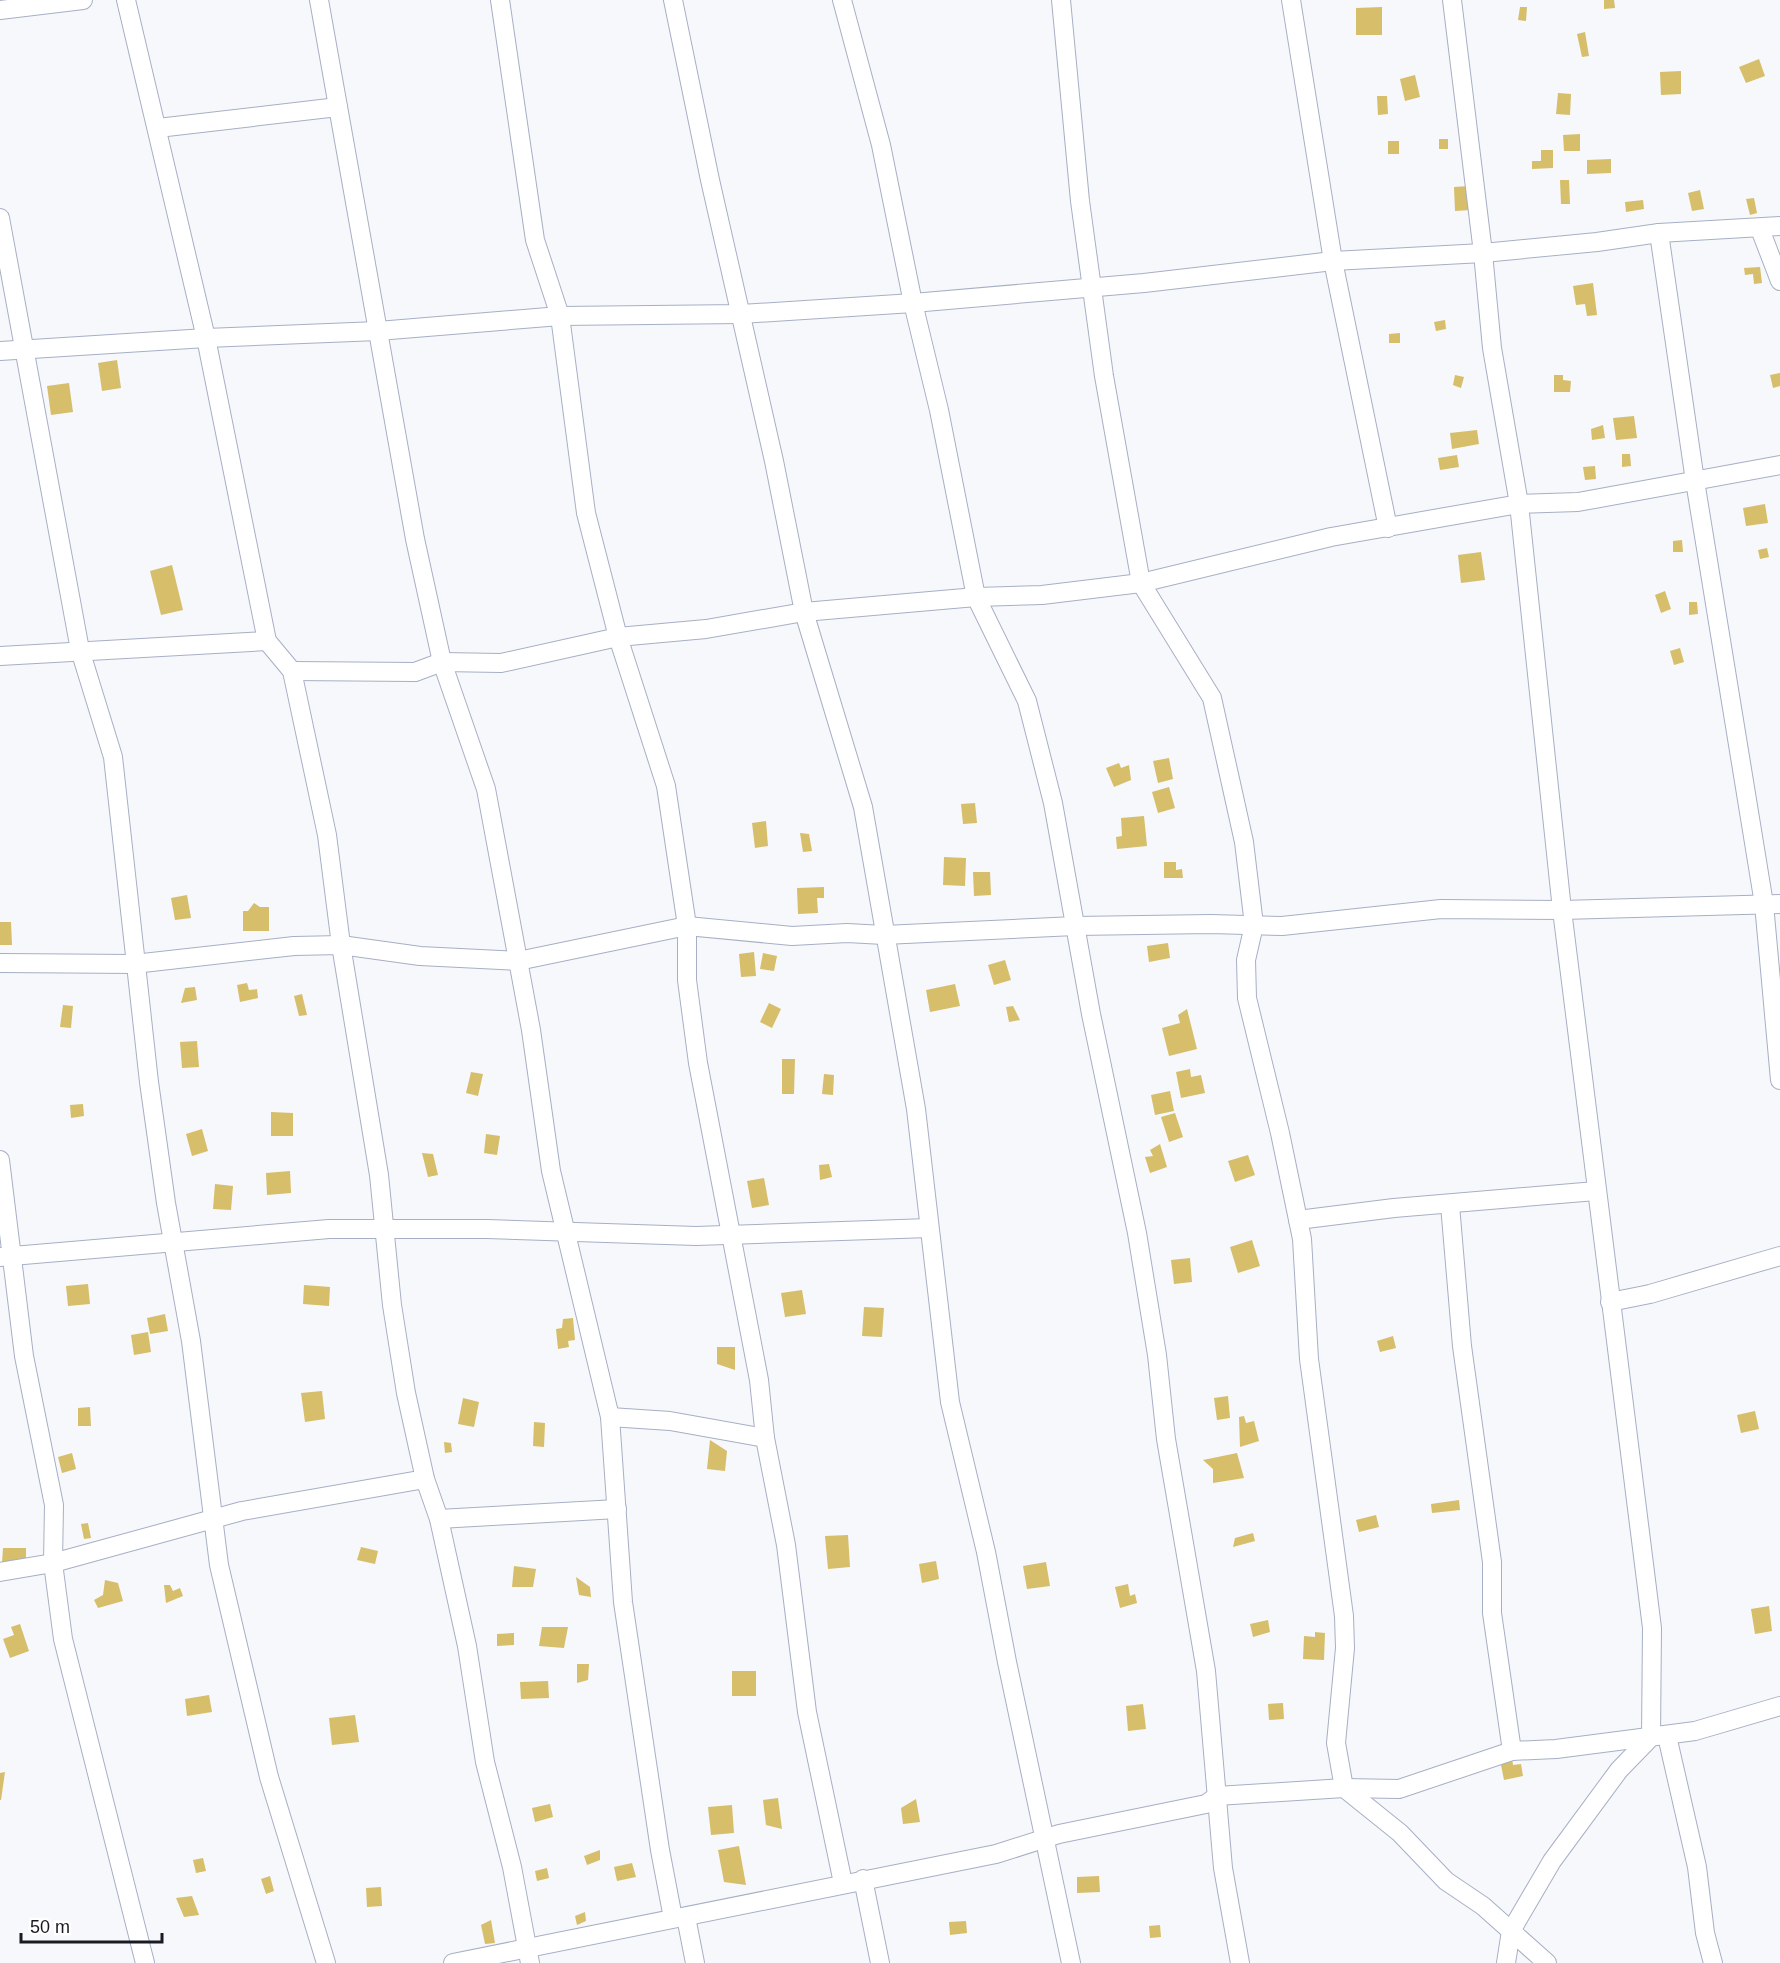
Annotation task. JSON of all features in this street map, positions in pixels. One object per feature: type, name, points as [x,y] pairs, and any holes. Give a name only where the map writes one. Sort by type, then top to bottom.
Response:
[{"type":"street","points":[[0,10],[83,0]]},
{"type":"street","points":[[126,0],[206,338],[267,641],[292,671],[327,835],[341,945],[379,1175],[383,1229],[405,1382],[467,1646],[485,1762],[512,1867],[529,1955]]},
{"type":"street","points":[[319,0],[415,539],[442,662],[486,789],[518,961],[551,1171],[610,1417],[623,1602],[660,1850],[695,1963]]},
{"type":"street","points":[[500,0],[535,240],[560,316],[586,513],[618,637],[666,786],[687,926],[687,980],[698,1063],[759,1380],[765,1438],[786,1545],[807,1712],[843,1883]]},
{"type":"street","points":[[673,0],[804,612],[863,807],[916,1109],[950,1402],[986,1552],[1006,1662],[1046,1838],[1071,1963]]},
{"type":"street","points":[[842,0],[872,106],[912,303],[939,410],[976,597],[1027,701],[1053,803],[1075,926],[1137,1233],[1155,1344],[1166,1439],[1206,1671],[1223,1868],[1240,1963]]},
{"type":"street","points":[[1061,0],[1080,201],[1104,376],[1141,583],[1212,698],[1244,842],[1254,925],[1246,960],[1247,998],[1281,1133],[1302,1239],[1310,1359],[1346,1630],[1336,1743],[1344,1788],[1400,1833],[1446,1881],[1483,1906],[1547,1963]]},
{"type":"street","points":[[1291,0],[1333,261],[1388,528]]},
{"type":"street","points":[[1452,0],[1484,253],[1492,348],[1519,504],[1562,910],[1652,1628],[1659,1736],[1697,1867],[1706,1933],[1713,1963]]},
{"type":"street","points":[[158,128],[338,106]]},
{"type":"street","points":[[0,218],[80,650],[113,757],[134,964],[166,1203],[191,1341],[219,1565],[269,1777],[326,1963]]},
{"type":"street","points":[[0,351],[206,338],[378,331],[560,316],[741,314],[912,303],[1333,261],[1484,253],[1597,243],[1659,233],[1780,226]]},
{"type":"street","points":[[1760,228],[1780,281]]},
{"type":"street","points":[[1659,233],[1695,481],[1772,904],[1780,1080]]},
{"type":"street","points":[[292,671],[415,672],[442,662],[501,663],[618,637],[706,629],[804,612],[976,597],[1042,595],[1141,583],[1331,537],[1519,504],[1578,502],[1780,465]]},
{"type":"street","points":[[0,656],[267,641]]},
{"type":"street","points":[[0,963],[134,964],[294,946],[341,945],[420,956],[518,961],[687,926],[792,936],[847,933],[884,935],[1075,926],[1282,926],[1441,909],[1562,910],[1772,904]]},
{"type":"street","points":[[0,1160],[6,1256],[54,1505],[53,1563],[63,1639],[145,1963]]},
{"type":"street","points":[[1298,1220],[1394,1208],[1596,1191]]},
{"type":"street","points":[[1450,1205],[1462,1346],[1492,1562],[1492,1613],[1512,1751]]},
{"type":"street","points":[[6,1256],[329,1229],[564,1231],[620,1236],[731,1235],[929,1228]]},
{"type":"street","points":[[1610,1302],[1650,1294],[1780,1256]]},
{"type":"street","points":[[610,1417],[670,1421],[765,1438]]},
{"type":"street","points":[[0,1572],[53,1563],[242,1511],[426,1479]]},
{"type":"street","points":[[439,1519],[617,1509]]},
{"type":"street","points":[[453,1963],[529,1955],[680,1918],[843,1883],[996,1854],[1046,1838],[1206,1804],[1217,1796],[1344,1788],[1399,1789],[1512,1751],[1556,1749],[1695,1731],[1780,1706]]},
{"type":"street","points":[[1506,1963],[1510,1931],[1552,1861],[1619,1770],[1659,1736]]},
{"type":"street","points":[[862,1880],[880,1963]]},
{"type":"building","points":[[1604,0],[1614,0],[1615,8],[1604,9]]},
{"type":"building","points":[[1382,7],[1382,35],[1356,35],[1356,8]]},
{"type":"building","points":[[1520,7],[1527,7],[1526,21],[1518,20]]},
{"type":"building","points":[[1585,32],[1589,56],[1582,57],[1577,34]]},
{"type":"building","points":[[1759,59],[1765,76],[1746,83],[1739,67]]},
{"type":"building","points":[[1681,71],[1681,94],[1661,95],[1660,72]]},
{"type":"building","points":[[1415,75],[1420,97],[1405,101],[1400,79]]},
{"type":"building","points":[[1558,93],[1571,94],[1570,115],[1556,114]]},
{"type":"building","points":[[1377,96],[1387,96],[1388,114],[1378,115]]},
{"type":"building","points":[[1580,134],[1580,151],[1564,151],[1563,135]]},
{"type":"building","points":[[1439,139],[1448,139],[1448,149],[1439,149]]},
{"type":"building","points":[[1388,141],[1399,141],[1399,154],[1388,154]]},
{"type":"building","points":[[1541,150],[1553,150],[1553,168],[1532,169],[1532,161],[1541,161]]},
{"type":"building","points":[[1611,159],[1611,173],[1587,174],[1587,160]]},
{"type":"building","points":[[1560,180],[1569,180],[1570,204],[1561,204]]},
{"type":"building","points":[[1469,186],[1471,210],[1455,211],[1454,187]]},
{"type":"building","points":[[1700,190],[1704,209],[1692,211],[1688,193]]},
{"type":"building","points":[[1754,198],[1757,213],[1750,215],[1746,199]]},
{"type":"building","points":[[1643,200],[1644,209],[1626,212],[1625,202]]},
{"type":"building","points":[[1760,267],[1762,283],[1754,284],[1753,274],[1745,275],[1744,268]]},
{"type":"building","points":[[1593,283],[1597,315],[1587,316],[1585,304],[1576,305],[1573,286]]},
{"type":"building","points":[[1445,320],[1446,329],[1436,331],[1434,322]]},
{"type":"building","points":[[1400,333],[1400,343],[1389,343],[1389,334]]},
{"type":"building","points":[[117,360],[121,388],[102,391],[98,363]]},
{"type":"building","points":[[1780,373],[1780,386],[1773,388],[1770,375]]},
{"type":"building","points":[[1455,375],[1464,377],[1461,388],[1453,385]]},
{"type":"building","points":[[1554,375],[1563,375],[1563,380],[1571,381],[1570,392],[1554,392]]},
{"type":"building","points":[[69,383],[73,412],[51,415],[47,386]]},
{"type":"building","points":[[1634,416],[1637,438],[1616,440],[1613,418]]},
{"type":"building","points":[[1603,425],[1605,438],[1592,440],[1591,429]]},
{"type":"building","points":[[1477,430],[1479,444],[1452,449],[1450,433]]},
{"type":"building","points":[[1622,454],[1630,454],[1631,466],[1622,467]]},
{"type":"building","points":[[1457,455],[1459,467],[1440,470],[1438,458]]},
{"type":"building","points":[[1595,466],[1596,479],[1585,480],[1583,467]]},
{"type":"building","points":[[1765,504],[1768,523],[1746,526],[1743,508]]},
{"type":"building","points":[[1682,540],[1683,552],[1673,552],[1673,541]]},
{"type":"building","points":[[1767,548],[1769,557],[1760,559],[1758,550]]},
{"type":"building","points":[[1481,552],[1485,580],[1461,583],[1458,555]]},
{"type":"building","points":[[172,565],[183,610],[161,615],[150,571]]},
{"type":"building","points":[[1665,591],[1671,609],[1661,613],[1655,595]]},
{"type":"building","points":[[1689,602],[1697,602],[1698,614],[1689,615]]},
{"type":"building","points":[[1680,648],[1684,662],[1674,665],[1670,651]]},
{"type":"building","points":[[1169,758],[1173,779],[1158,783],[1153,761]]},
{"type":"building","points":[[1119,763],[1121,768],[1129,765],[1131,780],[1114,787],[1106,768]]},
{"type":"building","points":[[1169,787],[1175,808],[1158,813],[1152,792]]},
{"type":"building","points":[[975,803],[977,823],[963,824],[961,804]]},
{"type":"building","points":[[1144,816],[1147,846],[1117,849],[1116,837],[1122,836],[1121,818]]},
{"type":"building","points":[[766,821],[768,846],[755,848],[752,823]]},
{"type":"building","points":[[800,833],[809,834],[812,851],[803,852]]},
{"type":"building","points":[[944,857],[966,858],[965,886],[943,885]]},
{"type":"building","points":[[1164,862],[1176,862],[1176,870],[1182,869],[1183,878],[1164,878]]},
{"type":"building","points":[[973,872],[990,872],[991,895],[974,896]]},
{"type":"building","points":[[824,887],[824,898],[817,898],[818,913],[798,914],[797,888]]},
{"type":"building","points":[[187,895],[191,918],[175,920],[171,898]]},
{"type":"building","points":[[254,903],[260,907],[269,907],[269,931],[243,931],[243,911],[248,911]]},
{"type":"building","points":[[0,922],[11,922],[12,945],[0,945]]},
{"type":"building","points":[[1168,943],[1170,958],[1149,962],[1147,946]]},
{"type":"building","points":[[754,952],[756,976],[741,977],[739,954]]},
{"type":"building","points":[[763,953],[777,956],[774,971],[760,969]]},
{"type":"building","points":[[1005,960],[1011,980],[994,985],[988,965]]},
{"type":"building","points":[[247,983],[249,990],[257,989],[258,998],[240,1002],[237,985]]},
{"type":"building","points":[[955,984],[960,1006],[930,1012],[926,990]]},
{"type":"building","points":[[195,987],[197,1000],[181,1003],[185,988]]},
{"type":"building","points":[[302,994],[307,1015],[299,1016],[294,996]]},
{"type":"building","points":[[769,1003],[781,1009],[772,1028],[760,1022]]},
{"type":"building","points":[[63,1005],[73,1006],[71,1028],[60,1027]]},
{"type":"building","points":[[1013,1006],[1020,1020],[1009,1022],[1006,1007]]},
{"type":"building","points":[[1187,1009],[1197,1049],[1169,1056],[1162,1028],[1180,1023],[1178,1015]]},
{"type":"building","points":[[197,1041],[199,1067],[182,1068],[180,1042]]},
{"type":"building","points":[[782,1059],[795,1059],[794,1094],[782,1094]]},
{"type":"building","points":[[1190,1069],[1191,1077],[1201,1075],[1205,1093],[1181,1098],[1176,1072]]},
{"type":"building","points":[[471,1072],[483,1074],[478,1096],[466,1093]]},
{"type":"building","points":[[824,1074],[834,1075],[833,1095],[822,1094]]},
{"type":"building","points":[[1170,1091],[1174,1111],[1155,1115],[1151,1095]]},
{"type":"building","points":[[83,1104],[84,1116],[71,1118],[70,1105]]},
{"type":"building","points":[[271,1112],[293,1113],[293,1136],[271,1136]]},
{"type":"building","points":[[1175,1113],[1183,1137],[1169,1142],[1161,1117]]},
{"type":"building","points":[[202,1129],[208,1151],[192,1156],[186,1134]]},
{"type":"building","points":[[486,1134],[500,1136],[497,1155],[484,1153]]},
{"type":"building","points":[[1160,1144],[1167,1167],[1150,1173],[1145,1157],[1153,1156],[1150,1150]]},
{"type":"building","points":[[422,1153],[433,1154],[438,1175],[428,1177]]},
{"type":"building","points":[[1248,1155],[1255,1175],[1235,1182],[1228,1161]]},
{"type":"building","points":[[829,1164],[832,1177],[820,1180],[819,1165]]},
{"type":"building","points":[[290,1171],[291,1193],[267,1195],[266,1173]]},
{"type":"building","points":[[764,1178],[769,1205],[752,1208],[747,1181]]},
{"type":"building","points":[[215,1184],[233,1186],[231,1210],[213,1209]]},
{"type":"building","points":[[1252,1240],[1260,1266],[1238,1273],[1230,1247]]},
{"type":"building","points":[[1190,1258],[1192,1282],[1174,1284],[1171,1260]]},
{"type":"building","points":[[88,1284],[90,1304],[68,1306],[66,1286]]},
{"type":"building","points":[[304,1285],[330,1287],[329,1306],[303,1304]]},
{"type":"building","points":[[802,1290],[806,1314],[785,1317],[781,1293]]},
{"type":"building","points":[[864,1307],[884,1308],[882,1337],[862,1336]]},
{"type":"building","points":[[165,1314],[168,1331],[150,1334],[147,1318]]},
{"type":"building","points":[[573,1318],[575,1340],[568,1341],[569,1347],[558,1349],[556,1329],[562,1328],[563,1319]]},
{"type":"building","points":[[148,1332],[151,1352],[134,1355],[131,1335]]},
{"type":"building","points":[[1393,1336],[1396,1348],[1380,1352],[1377,1341]]},
{"type":"building","points":[[717,1347],[735,1347],[735,1370],[717,1364]]},
{"type":"building","points":[[322,1391],[325,1419],[305,1422],[301,1393]]},
{"type":"building","points":[[1228,1396],[1230,1418],[1217,1420],[1214,1398]]},
{"type":"building","points":[[463,1398],[479,1402],[474,1427],[458,1424]]},
{"type":"building","points":[[90,1407],[91,1426],[78,1426],[78,1408]]},
{"type":"building","points":[[1755,1411],[1759,1429],[1741,1433],[1737,1415]]},
{"type":"building","points":[[1244,1416],[1246,1423],[1254,1421],[1259,1441],[1240,1447],[1239,1417]]},
{"type":"building","points":[[534,1422],[545,1423],[544,1447],[533,1446]]},
{"type":"building","points":[[710,1440],[727,1451],[725,1471],[707,1469]]},
{"type":"building","points":[[444,1442],[451,1443],[452,1452],[445,1453]]},
{"type":"building","points":[[72,1453],[76,1469],[62,1473],[58,1457]]},
{"type":"building","points":[[1237,1453],[1244,1478],[1213,1483],[1213,1469],[1203,1460]]},
{"type":"building","points":[[1459,1500],[1460,1510],[1432,1513],[1431,1504]]},
{"type":"building","points":[[1376,1515],[1379,1527],[1359,1532],[1356,1520]]},
{"type":"building","points":[[88,1523],[91,1538],[84,1539],[81,1524]]},
{"type":"building","points":[[1253,1533],[1255,1541],[1233,1547],[1235,1538]]},
{"type":"building","points":[[848,1535],[850,1567],[828,1569],[825,1536]]},
{"type":"building","points":[[361,1547],[378,1551],[375,1564],[357,1560]]},
{"type":"building","points":[[3,1548],[26,1548],[26,1564],[2,1563]]},
{"type":"building","points":[[936,1561],[939,1579],[922,1583],[919,1564]]},
{"type":"building","points":[[1046,1562],[1050,1586],[1027,1589],[1023,1566]]},
{"type":"building","points":[[514,1566],[536,1569],[533,1587],[512,1587]]},
{"type":"building","points":[[576,1577],[590,1587],[591,1597],[579,1595]]},
{"type":"building","points":[[105,1580],[118,1583],[123,1601],[98,1608],[94,1600],[103,1595]]},
{"type":"building","points":[[1128,1584],[1130,1596],[1135,1594],[1137,1603],[1120,1608],[1115,1587]]},
{"type":"building","points":[[164,1585],[170,1585],[173,1591],[180,1588],[183,1596],[166,1603]]},
{"type":"building","points":[[1769,1606],[1772,1631],[1755,1634],[1751,1609]]},
{"type":"building","points":[[1268,1620],[1270,1632],[1253,1637],[1250,1624]]},
{"type":"building","points":[[20,1624],[29,1651],[10,1658],[3,1639],[14,1635],[11,1627]]},
{"type":"building","points":[[542,1627],[568,1627],[564,1648],[539,1646]]},
{"type":"building","points":[[1315,1632],[1325,1633],[1324,1660],[1303,1659],[1304,1636],[1315,1637]]},
{"type":"building","points":[[514,1633],[514,1645],[497,1646],[497,1634]]},
{"type":"building","points":[[577,1664],[589,1664],[588,1680],[577,1683]]},
{"type":"building","points":[[732,1671],[756,1671],[756,1696],[732,1696]]},
{"type":"building","points":[[548,1681],[549,1698],[521,1699],[520,1682]]},
{"type":"building","points":[[209,1695],[212,1712],[187,1716],[185,1699]]},
{"type":"building","points":[[1283,1703],[1284,1719],[1269,1720],[1268,1704]]},
{"type":"building","points":[[1143,1704],[1146,1729],[1128,1731],[1126,1706]]},
{"type":"building","points":[[355,1715],[359,1742],[332,1745],[329,1718]]},
{"type":"building","points":[[1512,1758],[1513,1765],[1521,1764],[1523,1776],[1504,1780],[1500,1760]]},
{"type":"building","points":[[5,1772],[1,1800],[0,1800],[0,1773]]},
{"type":"building","points":[[778,1798],[782,1829],[766,1825],[763,1800]]},
{"type":"building","points":[[916,1799],[920,1822],[903,1824],[901,1808]]},
{"type":"building","points":[[550,1804],[553,1817],[535,1822],[532,1808]]},
{"type":"building","points":[[732,1805],[734,1833],[711,1835],[708,1807]]},
{"type":"building","points":[[739,1846],[746,1885],[724,1882],[718,1850]]},
{"type":"building","points":[[600,1850],[600,1860],[587,1865],[584,1856]]},
{"type":"building","points":[[203,1858],[206,1871],[196,1873],[193,1860]]},
{"type":"building","points":[[632,1863],[636,1877],[617,1881],[614,1867]]},
{"type":"building","points":[[547,1868],[549,1878],[537,1881],[535,1871]]},
{"type":"building","points":[[270,1876],[274,1891],[266,1894],[261,1879]]},
{"type":"building","points":[[1099,1876],[1100,1892],[1077,1893],[1077,1877]]},
{"type":"building","points":[[381,1887],[382,1906],[367,1907],[366,1888]]},
{"type":"building","points":[[192,1896],[199,1915],[184,1917],[176,1898]]},
{"type":"building","points":[[585,1912],[586,1921],[577,1925],[575,1916]]},
{"type":"building","points":[[491,1920],[495,1943],[485,1944],[481,1925]]},
{"type":"building","points":[[966,1921],[967,1933],[950,1935],[949,1922]]},
{"type":"building","points":[[1160,1925],[1161,1937],[1150,1938],[1149,1926]]}]
